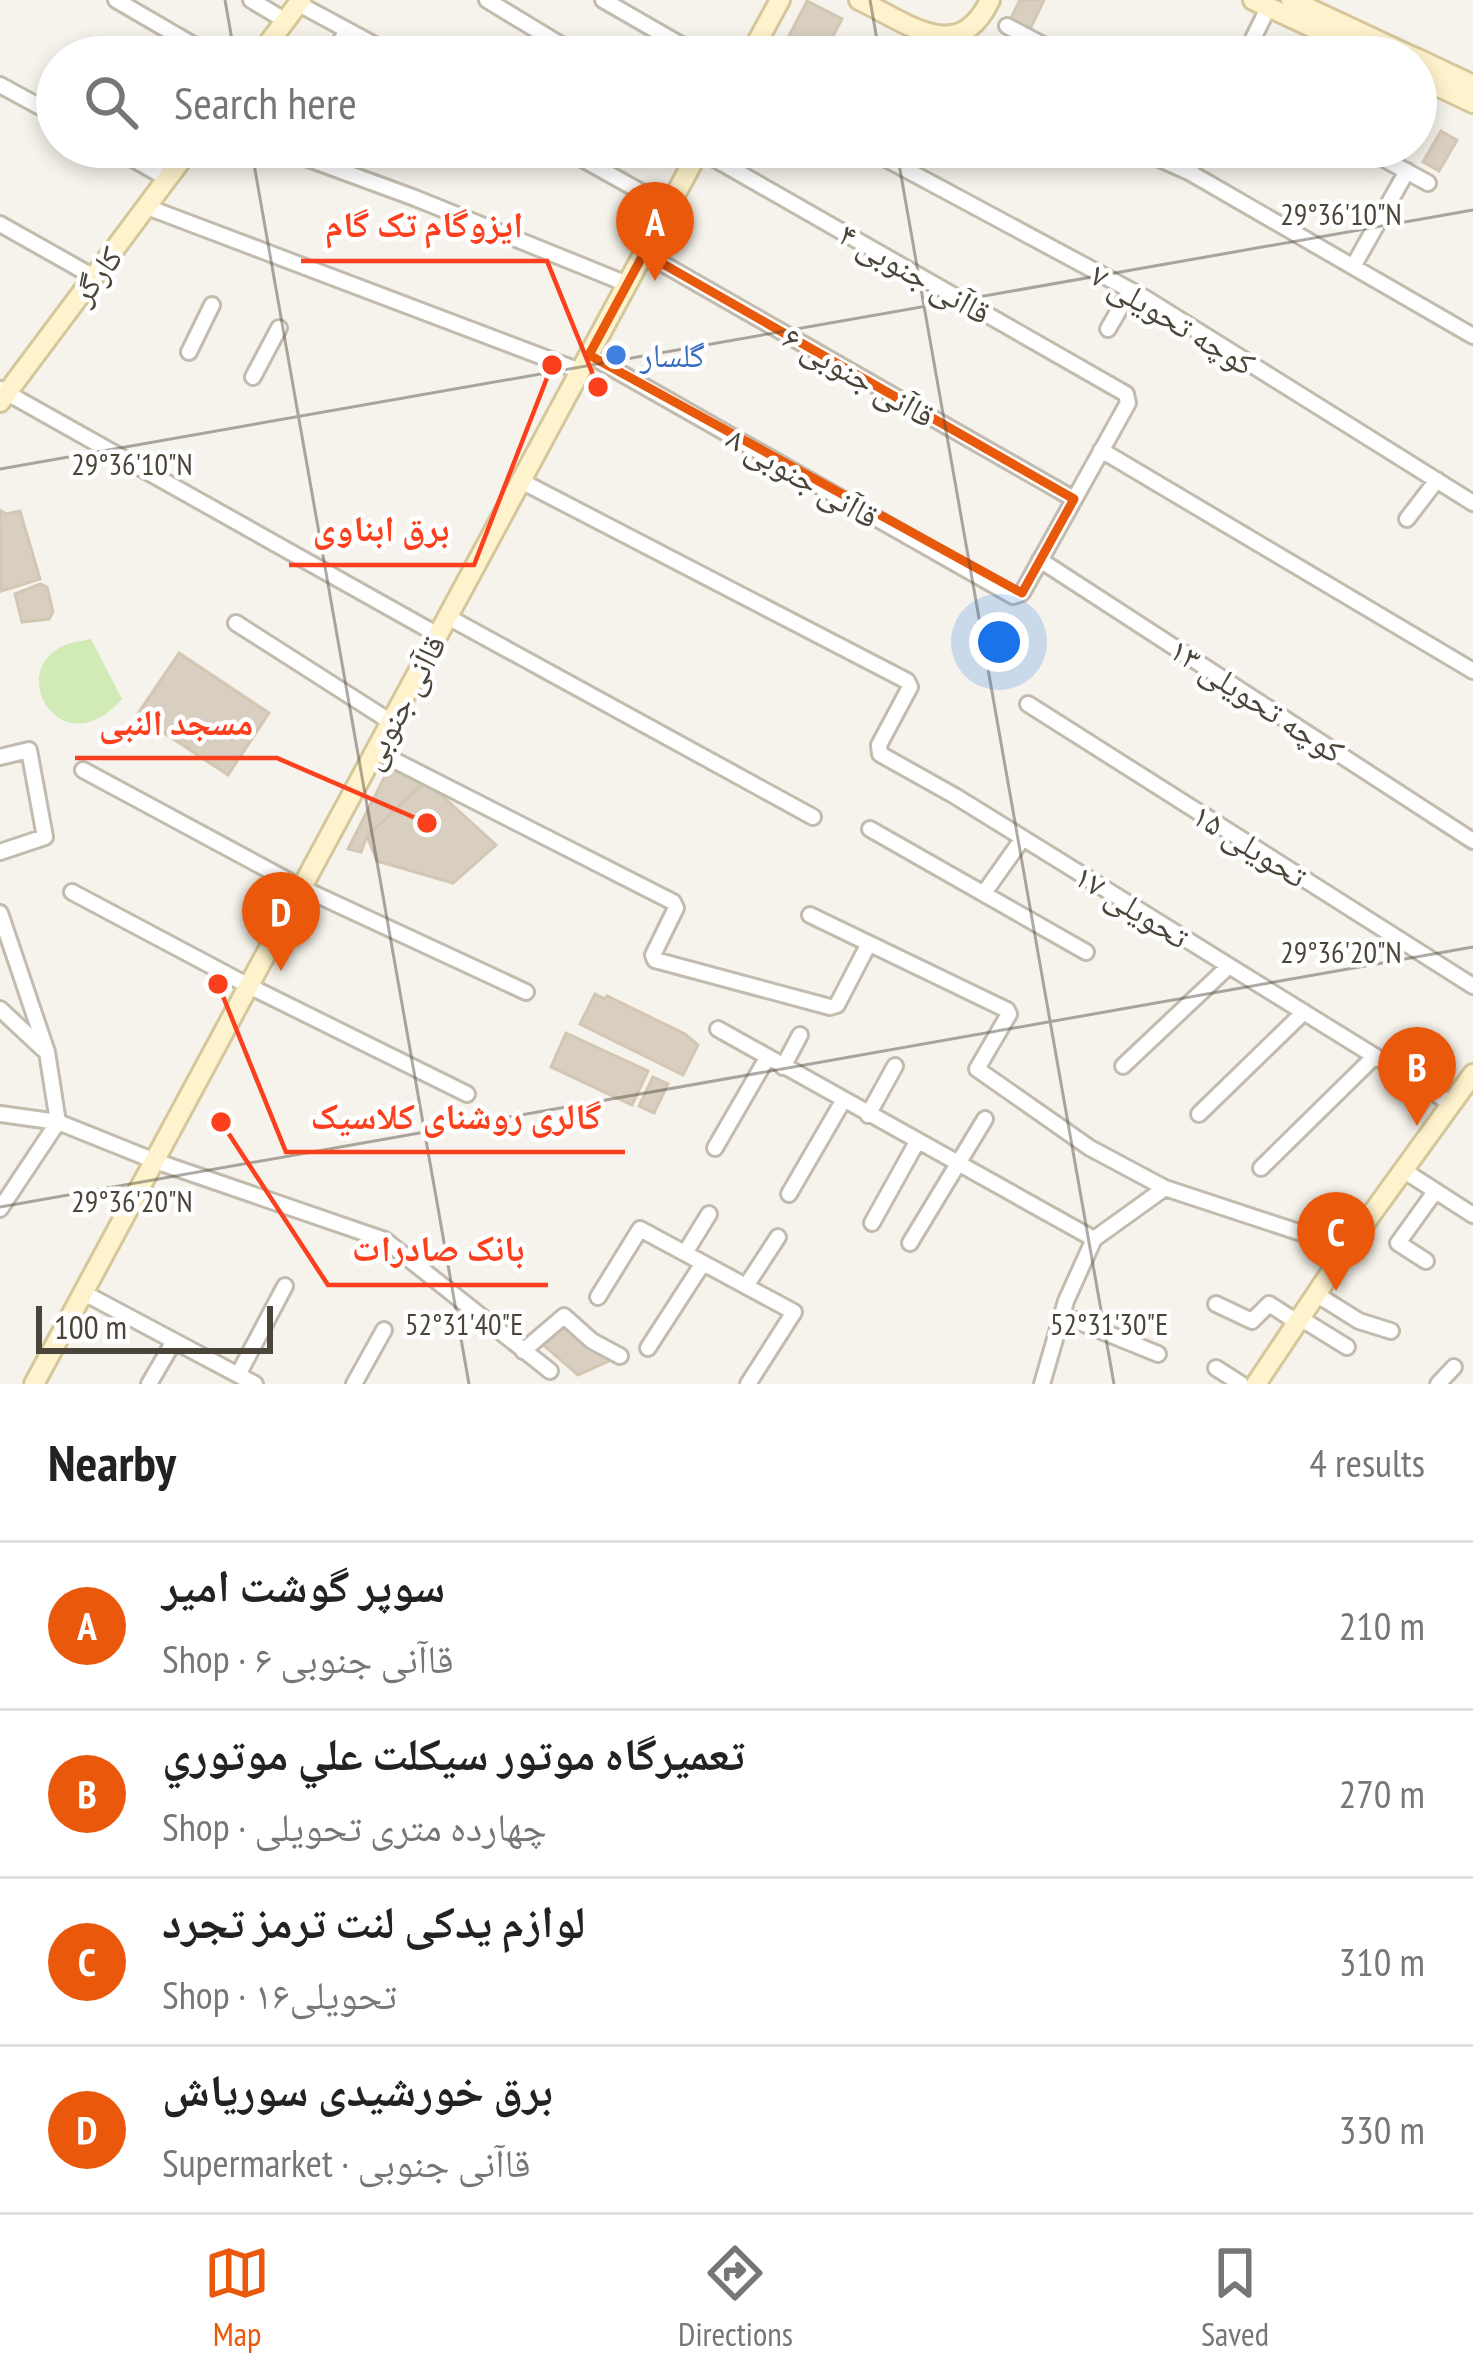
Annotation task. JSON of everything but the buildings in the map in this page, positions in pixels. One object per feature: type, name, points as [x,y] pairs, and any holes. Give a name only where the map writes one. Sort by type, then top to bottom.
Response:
[{"type":"main road","points":[[760,36],[780,0]]},
{"type":"main road","points":[[859,0],[937,35],[966,33],[976,26],[990,0]]},
{"type":"main road","points":[[1291,0],[1316,5],[1374,36]]},
{"type":"main road","points":[[275,36],[300,2]]},
{"type":"main road","points":[[1261,3],[1331,36]]},
{"type":"main road","points":[[1437,68],[1473,85]]},
{"type":"main road","points":[[1437,86],[1473,103]]},
{"type":"main road","name":"کارگر","points":[[2,395],[175,168]]},
{"type":"main road","name":"قاآنی جنوبی","points":[[34,1384],[689,168]]},
{"type":"main road","points":[[1256,1384],[1473,1074]]},
{"type":"street","points":[[116,0],[178,36]]},
{"type":"street","points":[[250,0],[286,21]]},
{"type":"street","points":[[487,0],[546,36]]},
{"type":"street","points":[[603,0],[666,36]]},
{"type":"street","points":[[300,2],[358,36]]},
{"type":"street","points":[[1251,36],[1261,3]]},
{"type":"street","points":[[1007,26],[1026,36]]},
{"type":"street","points":[[343,36],[347,30]]},
{"type":"street","points":[[0,85],[36,105]]},
{"type":"street","points":[[150,168],[168,178]]},
{"type":"street","points":[[333,168],[627,284]]},
{"type":"street","points":[[598,168],[668,207]]},
{"type":"street","name":"قاآنی جنوبی ۴","points":[[734,168],[1129,398],[1101,450]]},
{"type":"street","name":"کوچه تحویلی ۷","points":[[904,168],[1130,291],[1473,503]]},
{"type":"street","points":[[1180,168],[1473,336]]},
{"type":"street","points":[[1189,172],[1191,168]]},
{"type":"street","points":[[1401,168],[1428,183]]},
{"type":"street","points":[[1354,266],[1407,171]]},
{"type":"street","name":"قاآنی جنوبی ۸","points":[[147,207],[584,363],[1019,596],[1040,560]]},
{"type":"street","points":[[0,224],[94,277]]},
{"type":"street","name":"قاآنی جنوبی ۶","points":[[644,253],[1074,499]]},
{"type":"street","points":[[1108,329],[1130,291]]},
{"type":"street","points":[[189,352],[212,305]]},
{"type":"street","points":[[253,377],[279,328]]},
{"type":"street","points":[[2,395],[438,635]]},
{"type":"street","points":[[1040,560],[1101,450],[1473,671]]},
{"type":"street","points":[[1407,519],[1437,480]]},
{"type":"street","name":"تحویلی ۱۷","points":[[521,481],[908,681],[910,687],[879,745],[880,754],[1452,1104]]},
{"type":"street","name":"کوچه تحویلی ۱۳","points":[[1040,560],[1473,841]]},
{"type":"street","points":[[448,617],[813,817]]},
{"type":"street","points":[[236,622],[391,722]]},
{"type":"street","name":"تحویلی ۱۵","points":[[1028,704],[1473,986]]},
{"type":"street","points":[[0,757],[28,751],[45,837],[0,852]]},
{"type":"street","points":[[376,751],[675,904],[652,955],[655,960],[830,1007],[837,1005],[865,952]]},
{"type":"street","points":[[83,770],[302,888],[526,992]]},
{"type":"street","points":[[870,829],[1086,952]]},
{"type":"street","points":[[984,892],[1023,838]]},
{"type":"street","points":[[72,892],[467,1094]]},
{"type":"street","points":[[0,913],[47,1052],[58,1122],[0,1209]]},
{"type":"street","points":[[810,915],[1007,1010],[977,1069],[1090,1148],[1165,1188],[1347,1248]]},
{"type":"street","points":[[1123,1066],[1229,966]]},
{"type":"street","points":[[0,1009],[47,1052]]},
{"type":"street","points":[[1199,1114],[1304,1012]]},
{"type":"street","points":[[718,1029],[1094,1239]]},
{"type":"street","points":[[783,1067],[800,1035]]},
{"type":"street","points":[[1261,1168],[1375,1056]]},
{"type":"street","points":[[715,1148],[767,1058]]},
{"type":"street","points":[[868,1115],[895,1066]]},
{"type":"street","points":[[789,1194],[843,1101]]},
{"type":"street","points":[[0,1114],[58,1122],[155,1161],[385,1240],[550,1371]]},
{"type":"street","points":[[910,1243],[985,1119]]},
{"type":"street","points":[[872,1222],[917,1142]]},
{"type":"street","points":[[1403,1170],[1473,1215]]},
{"type":"street","points":[[1042,1384],[1062,1316],[1094,1239],[1165,1188]]},
{"type":"street","points":[[1426,1262],[1398,1243],[1434,1193]]},
{"type":"street","points":[[685,1253],[709,1214]]},
{"type":"street","points":[[598,1297],[640,1229],[794,1312],[748,1384]]},
{"type":"street","points":[[746,1286],[778,1237]]},
{"type":"street","points":[[648,1348],[703,1263]]},
{"type":"street","points":[[84,1293],[247,1381],[285,1286]]},
{"type":"street","points":[[1316,1294],[1360,1322],[1391,1331]]},
{"type":"street","points":[[1216,1304],[1252,1322],[1269,1304],[1347,1347]]},
{"type":"street","points":[[523,1351],[564,1316],[592,1341],[620,1356]]},
{"type":"street","points":[[1062,1316],[1158,1354]]},
{"type":"street","points":[[354,1384],[384,1330]]},
{"type":"street","points":[[149,1384],[174,1341]]},
{"type":"street","points":[[1438,1384],[1454,1367]]},
{"type":"street","points":[[1216,1368],[1240,1384]]},
{"type":"highlighted area","points":[[644,253],[1074,499],[1022,593],[589,355]]},
{"type":"green space","points":[[91,639],[122,699],[100,718],[79,723],[61,719],[48,708],[40,675],[47,659],[63,646]]},
{"type":"place","name":"سوپر گوشت امیر","points":[[655,281]]},
{"type":"place","name":"گلسار","points":[[616,355]]},
{"type":"place","name":"برق ابناوی","points":[[552,365]]},
{"type":"place","name":"ایزوگام تک گام","points":[[598,387]]},
{"type":"place","name":"مسجد النبی","points":[[427,823]]},
{"type":"place","name":"برق خورشیدی سوریاش","points":[[281,971]]},
{"type":"place","name":"گالری روشنای کلاسیک","points":[[218,984]]},
{"type":"place","name":"بانک صادرات","points":[[221,1122]]},
{"type":"place","name":"تعميرگاه موتور سيكلت علي موتوري","points":[[1417,1126]]},
{"type":"place","name":"لوازم یدکی لنت ترمز تجرد","points":[[1336,1291]]}]
